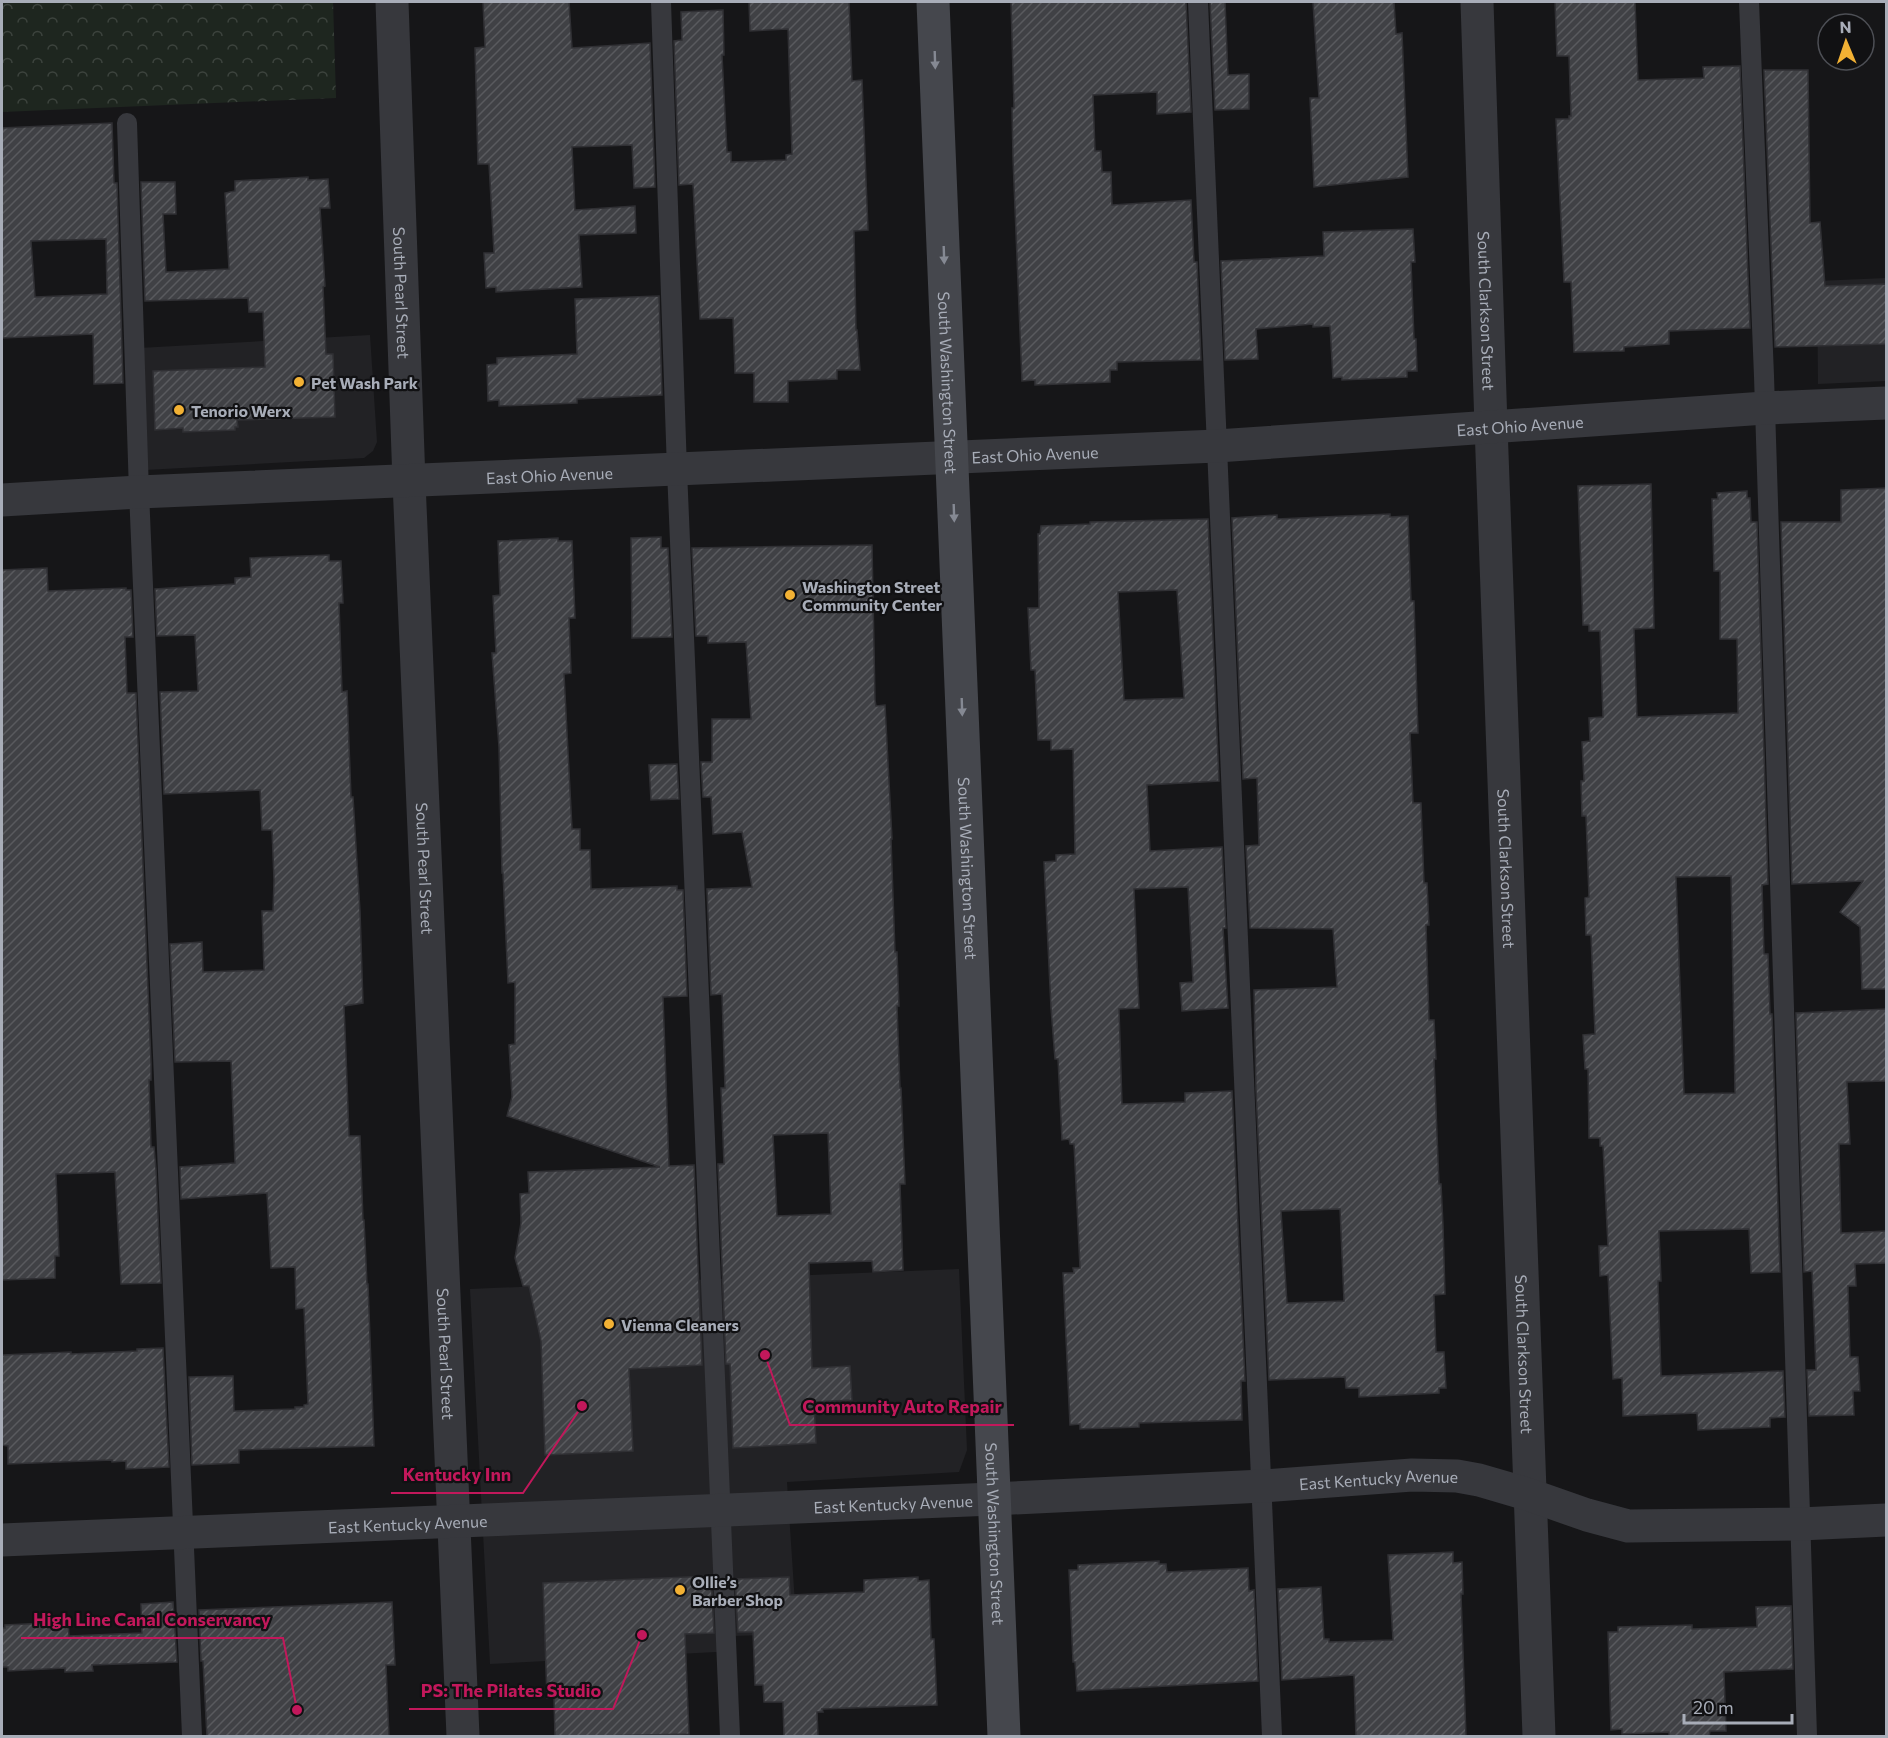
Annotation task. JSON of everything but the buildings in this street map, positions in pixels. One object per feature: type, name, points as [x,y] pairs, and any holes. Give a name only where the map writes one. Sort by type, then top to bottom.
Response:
[{"type":"street","name":"South Pearl Street","points":[[392,2],[409,482],[463,1737]]},
{"type":"street","name":"South Washington Street","points":[[933,2],[1004,1737]]},
{"type":"street","name":"South Clarkson Street","points":[[1477,2],[1539,1737]]},
{"type":"street","name":"East Ohio Avenue","points":[[2,500],[139,492],[1217,446],[1765,408],[1887,404]]},
{"type":"street","name":"East Kentucky Avenue","points":[[2,1540],[993,1499],[1263,1486],[1412,1475],[1479,1480],[1628,1526],[1800,1524],[1887,1520]]},
{"type":"lane","points":[[661,2],[677,470],[730,1737]]},
{"type":"lane","points":[[1198,2],[1272,1737]]},
{"type":"lane","points":[[1749,2],[1765,408],[1807,1737]]},
{"type":"lane","points":[[127,123],[139,492],[192,1737]]},
{"type":"shaded area","points":[[1886,278],[1886,381],[1818,384],[1817,281]]},
{"type":"shaded area","points":[[370,335],[377,442],[373,451],[364,458],[145,470],[139,348]]},
{"type":"shaded area","points":[[959,1269],[967,1450],[959,1472],[787,1482],[797,1634],[733,1636],[735,1651],[490,1664],[470,1289]]},
{"type":"green space","points":[[2,2],[333,2],[336,98],[2,112]]},
{"type":"place","name":"Pet Wash Park","points":[[299,382]]},
{"type":"place","name":"Tenorio Werx","points":[[179,410]]},
{"type":"place","name":"Washington Street Community Center","points":[[790,595]]},
{"type":"place","name":"Vienna Cleaners","points":[[609,1324]]},
{"type":"place","name":"Community Auto Repair","points":[[765,1355]]},
{"type":"place","name":"Kentucky Inn","points":[[582,1406]]},
{"type":"place","name":"Ollie’s Barber Shop","points":[[680,1590]]},
{"type":"place","name":"PS: The Pilates Studio","points":[[642,1635]]},
{"type":"place","name":"High Line Canal Conservancy","points":[[297,1710]]}]
